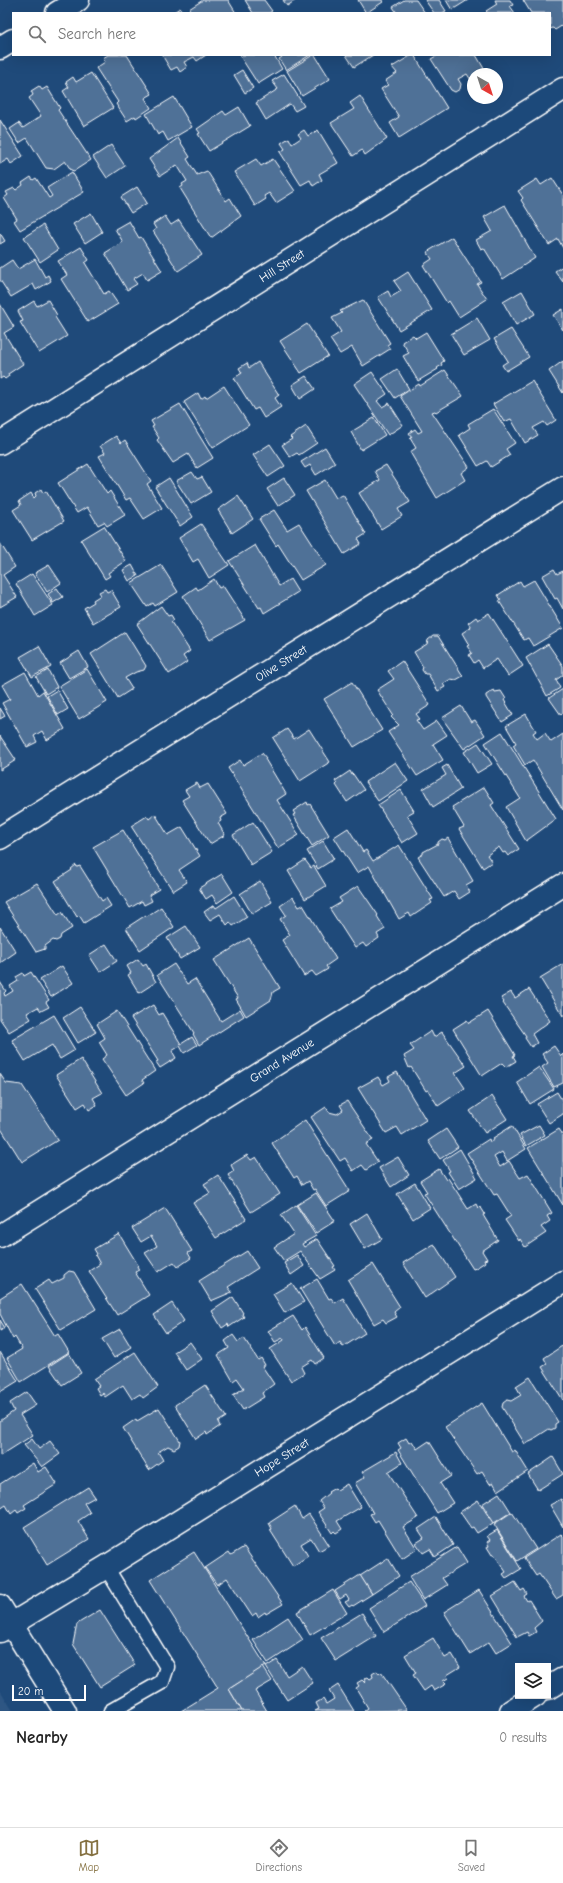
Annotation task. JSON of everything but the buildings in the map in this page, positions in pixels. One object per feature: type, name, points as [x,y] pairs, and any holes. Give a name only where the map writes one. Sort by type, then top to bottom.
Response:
[{"type":"street","points":[[59,12],[78,0]]},
{"type":"street","points":[[0,48],[12,41]]},
{"type":"street","name":"Hill Street","points":[[0,443],[563,89]]},
{"type":"street","name":"Olive Street","points":[[0,838],[563,488]]},
{"type":"street","name":"Grand Avenue","points":[[0,1236],[563,885]]},
{"type":"street","name":"Hope Street","points":[[4,1620],[106,1567],[563,1282]]},
{"type":"street","points":[[4,1620],[65,1711]]},
{"type":"street","points":[[551,1686],[563,1678]]},
{"type":"street","points":[[511,1711],[530,1699]]},
{"type":"lane","points":[[106,1567],[167,1667],[162,1682],[111,1711]]},
{"type":"shaded area","points":[[0,1690],[13,1711],[0,1711]]}]
